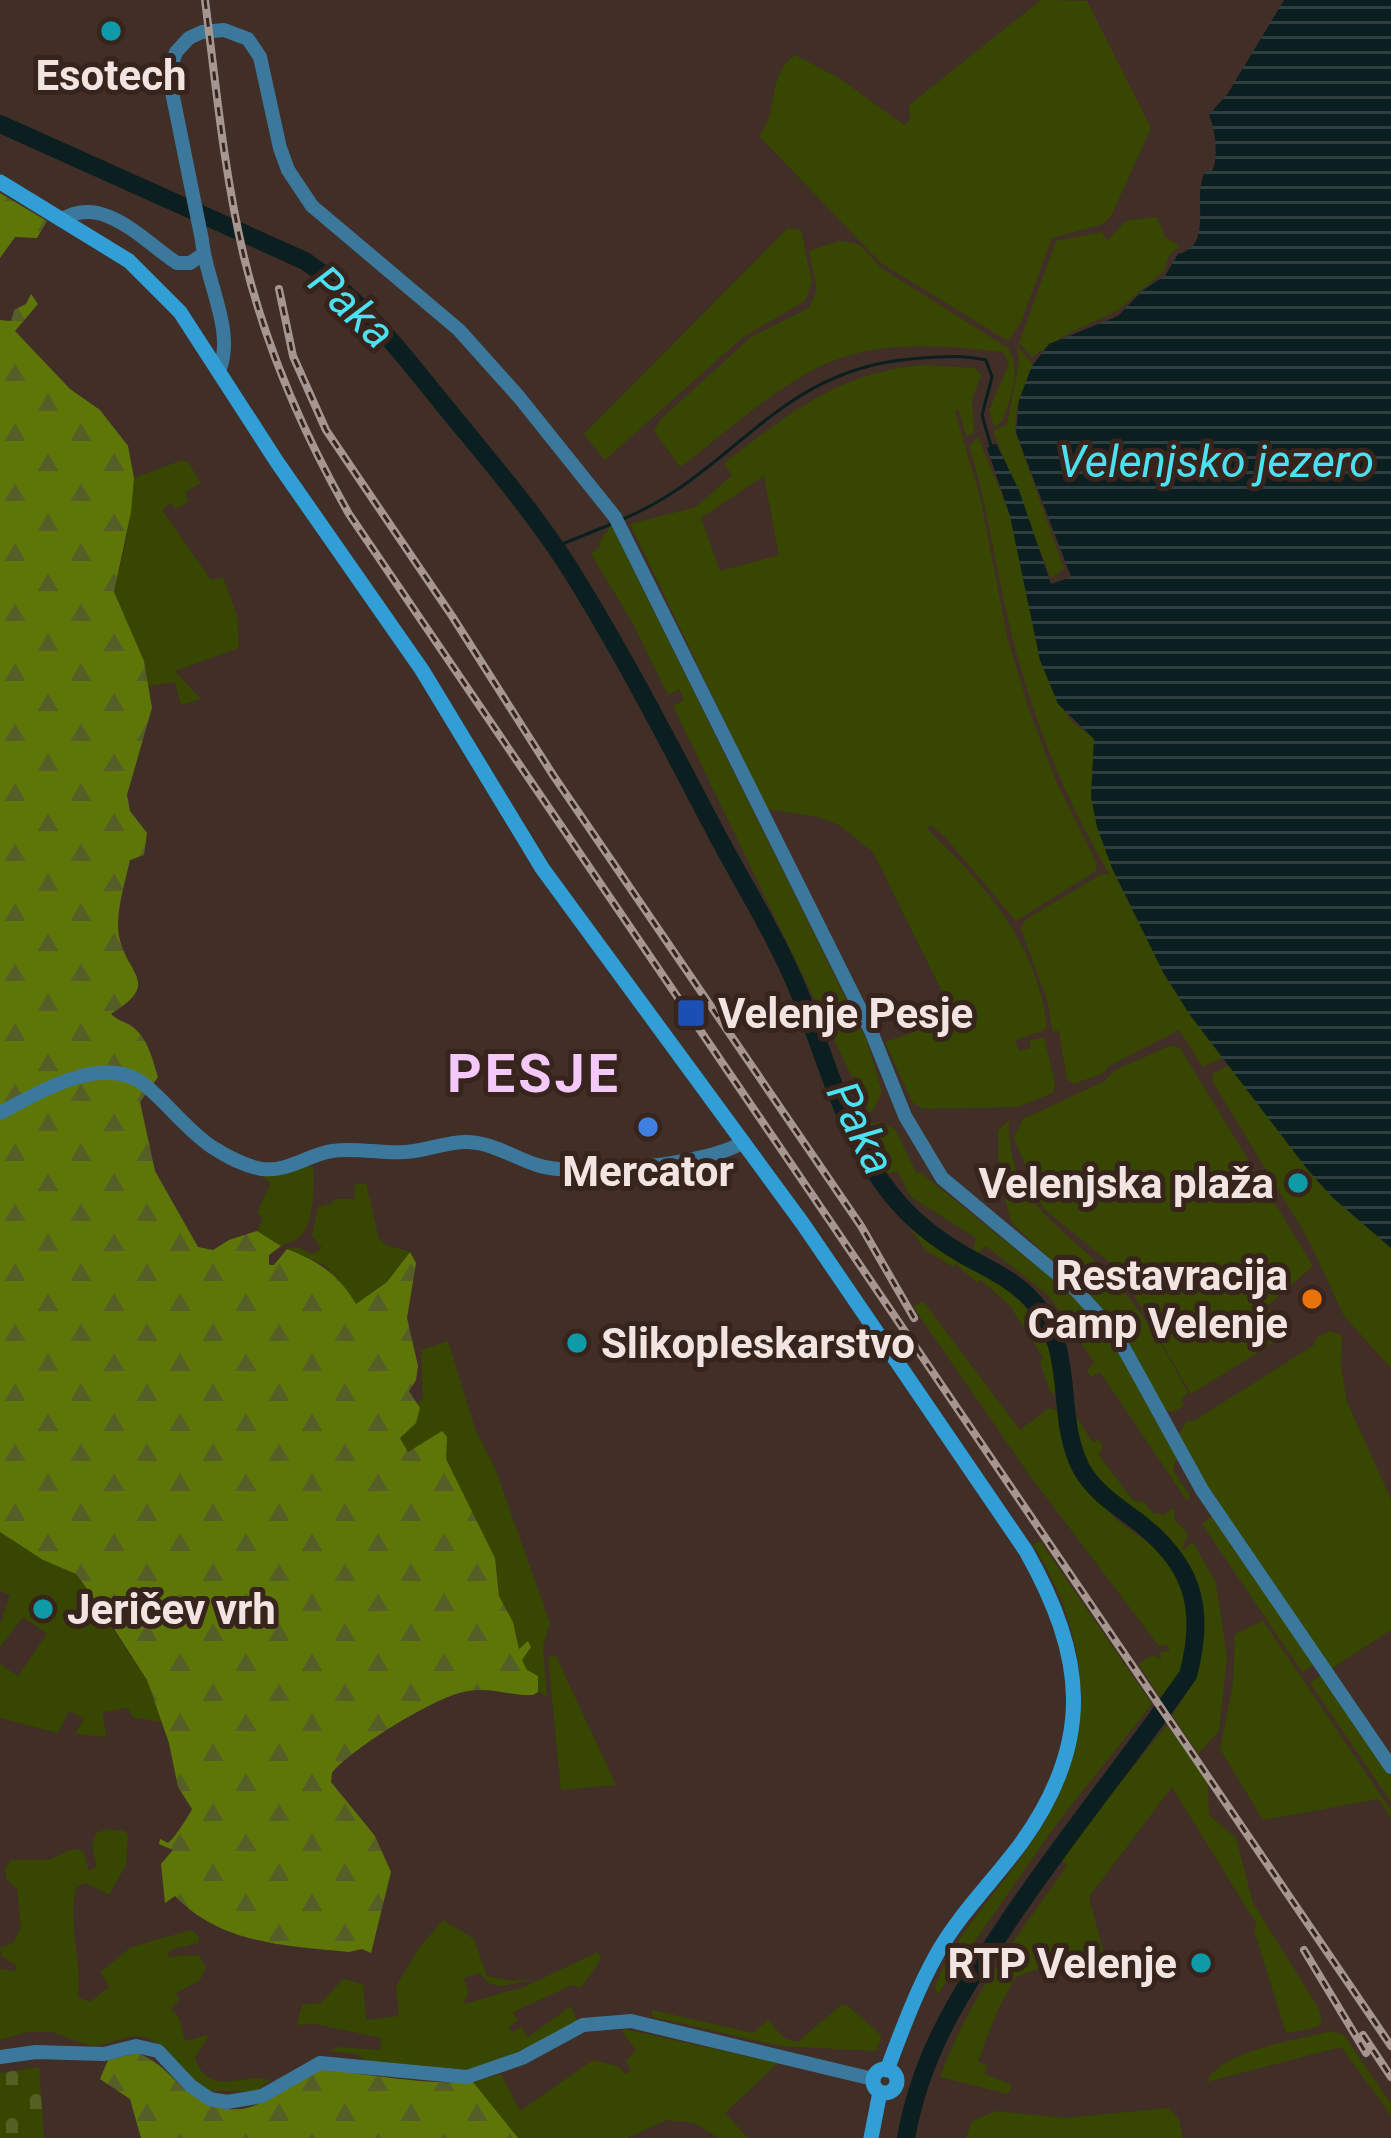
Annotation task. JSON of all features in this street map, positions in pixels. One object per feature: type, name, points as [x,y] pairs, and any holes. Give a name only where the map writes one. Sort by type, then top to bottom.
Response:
[{"type":"main road","points":[[0,182],[129,261],[180,312],[277,462],[422,670],[542,868],[826,1257],[1026,1551],[1053,1599],[1074,1679],[1072,1726],[1055,1789],[1023,1840],[938,1952],[880,2080],[871,2138]]},
{"type":"street","points":[[219,371],[225,350],[170,82],[176,52],[202,32],[238,33],[260,57],[280,148],[288,170],[312,206],[460,330],[614,517],[871,1031],[905,1116],[942,1178],[1074,1288],[1116,1334],[1202,1490],[1391,1767]]},
{"type":"street","points":[[61,220],[74,212],[102,213],[177,262],[190,263],[202,247]]},
{"type":"street","points":[[0,1113],[76,1079],[119,1074],[144,1085],[182,1124],[221,1153],[268,1169],[289,1167],[328,1151],[403,1153],[463,1142],[553,1169],[610,1167],[702,1160],[743,1142]]},
{"type":"street","points":[[0,2057],[36,2052],[104,2054],[136,2046],[158,2051],[191,2086],[210,2099],[226,2102],[262,2096],[320,2063],[467,2077],[522,2058],[583,2025],[631,2021],[880,2080]]},
{"type":"green space","points":[[1041,0],[1087,1],[1151,128],[1111,216],[1103,224],[1052,238],[1021,322],[1008,341],[881,263],[759,136],[780,73],[795,55],[839,78],[904,125],[910,120],[909,105]]},
{"type":"green space","points":[[0,193],[47,221],[37,238],[15,237],[0,258]]},
{"type":"green space","points":[[1157,217],[1165,237],[1180,246],[1169,255],[1164,271],[1117,311],[1032,357],[1019,343],[1056,241],[1102,232],[1107,241],[1126,221]]},
{"type":"green space","points":[[788,228],[801,230],[812,283],[805,301],[743,337],[605,460],[584,434]]},
{"type":"green space","points":[[839,241],[859,244],[881,268],[1008,348],[1014,375],[1002,422],[994,427],[989,410],[1009,364],[1003,352],[876,349],[835,360],[795,380],[680,467],[654,431],[661,419],[751,337],[809,308],[817,289],[809,251]]},
{"type":"green space","points":[[31,294],[38,304],[15,331],[70,389],[100,410],[128,446],[134,478],[114,592],[144,661],[152,708],[127,795],[130,811],[147,833],[144,855],[130,860],[118,918],[123,950],[138,986],[111,1014],[140,1034],[158,1077],[140,1102],[155,1171],[198,1247],[213,1250],[257,1231],[281,1246],[269,1255],[269,1265],[287,1249],[299,1254],[335,1277],[356,1304],[387,1282],[410,1252],[416,1263],[407,1318],[418,1366],[409,1391],[420,1408],[416,1423],[400,1438],[408,1452],[442,1431],[447,1437],[446,1459],[495,1558],[499,1596],[513,1622],[519,1649],[528,1641],[531,1647],[522,1660],[538,1676],[538,1692],[533,1695],[476,1690],[437,1702],[375,1738],[332,1773],[331,1782],[375,1836],[391,1872],[371,1953],[256,1940],[213,1924],[175,1896],[165,1903],[161,1864],[173,1850],[159,1844],[160,1839],[171,1841],[192,1809],[178,1787],[147,1680],[76,1574],[43,1560],[0,1532],[0,320],[11,321],[14,310],[26,304]]},
{"type":"green space","points":[[1017,346],[1033,364],[1017,406],[1015,430],[1064,569],[1051,578],[993,431],[1007,424],[1019,362]]},
{"type":"green space","points":[[923,365],[975,368],[981,375],[972,400],[974,433],[966,436],[959,410],[955,411],[981,501],[1007,636],[1055,779],[1097,864],[1096,871],[1016,921],[945,837],[931,825],[927,829],[988,894],[1032,968],[1047,1026],[1015,1040],[1019,1051],[1031,1048],[1030,1040],[1044,1038],[1055,1083],[1053,1093],[1017,1107],[923,1109],[912,1102],[885,1042],[955,1018],[873,852],[839,825],[767,809],[630,524],[696,507],[732,475],[724,463],[771,428],[840,386]],"holes":[[[764,476],[779,555],[720,571],[701,518]]]},
{"type":"green space","points":[[978,437],[1010,515],[1040,660],[1069,719],[1094,739],[1091,797],[1112,868],[1164,974],[1224,1057],[1203,1067],[1179,1030],[1107,1067],[1104,1073],[1073,1084],[1067,1079],[1059,1031],[1052,1031],[1048,1003],[1021,929],[1026,919],[1102,874],[1110,875],[1064,786],[1028,692],[969,446]]},
{"type":"green space","points":[[182,460],[201,483],[185,492],[189,501],[176,509],[170,503],[162,510],[211,580],[223,577],[237,615],[239,648],[175,671],[201,699],[181,705],[175,682],[148,686],[144,661],[114,592],[134,478]]},
{"type":"green space","points":[[611,525],[867,1041],[882,1092],[873,1111],[868,1113],[856,1076],[852,1077],[673,706],[684,700],[679,689],[668,695],[591,554],[601,546]]},
{"type":"green space","points":[[1172,1045],[1180,1048],[1313,1266],[1267,1306],[1286,1335],[1191,1394],[1120,1271],[1043,1208],[1014,1138],[1023,1119]]},
{"type":"green space","name":"Velenjska plaža","points":[[1229,1065],[1332,1197],[1391,1248],[1391,1368],[1344,1316],[1307,1237],[1214,1084],[1212,1074]]},
{"type":"green space","points":[[1009,1120],[1011,1150],[1029,1195],[1138,1309],[1188,1393],[1181,1399],[1184,1406],[1173,1412],[1163,1409],[1109,1314],[1012,1223],[999,1178],[998,1131]]},
{"type":"green space","points":[[880,1122],[895,1129],[917,1174],[1076,1298],[1123,1359],[1177,1459],[1173,1470],[1190,1496],[1187,1501],[1100,1372],[1091,1377],[1087,1371],[1094,1362],[1049,1296],[986,1246],[978,1253],[973,1249],[976,1238],[911,1197],[897,1171],[888,1174],[864,1125]]},
{"type":"green space","points":[[313,1167],[308,1222],[298,1238],[281,1246],[257,1231],[263,1218],[257,1212],[271,1183],[263,1177],[265,1172]]},
{"type":"green space","points":[[366,1183],[379,1239],[410,1252],[387,1282],[356,1304],[326,1266],[287,1249],[296,1247],[313,1254],[322,1248],[312,1236],[318,1207],[334,1199],[355,1199],[354,1185]]},
{"type":"green space","points":[[909,1226],[987,1273],[1030,1313],[1056,1364],[1060,1396],[1050,1392],[1040,1362],[1043,1357],[1009,1305],[981,1280],[977,1283],[956,1264],[925,1250]]},
{"type":"green space","points":[[923,1301],[1020,1430],[1049,1408],[1060,1411],[1075,1472],[1117,1520],[1165,1555],[1188,1602],[1191,1639],[1187,1659],[1163,1702],[1138,1664],[1153,1655],[1161,1660],[1160,1652],[1169,1651],[1169,1646],[1158,1645],[1028,1473],[913,1307]]},
{"type":"green space","points":[[1330,1331],[1342,1336],[1347,1402],[1391,1499],[1391,1630],[1331,1669],[1186,1454],[1179,1433],[1188,1420],[1194,1421]]},
{"type":"green space","points":[[448,1341],[476,1431],[495,1468],[550,1623],[543,1647],[547,1696],[538,1692],[538,1676],[522,1660],[513,1622],[499,1596],[495,1558],[445,1458],[441,1432],[408,1452],[400,1437],[416,1423],[418,1401],[423,1400],[421,1350]]},
{"type":"green space","points":[[1071,1416],[1092,1442],[1099,1440],[1103,1448],[1098,1454],[1134,1501],[1164,1515],[1173,1508],[1175,1521],[1188,1533],[1182,1551],[1193,1542],[1216,1583],[1227,1657],[1219,1731],[1198,1754],[1172,1715],[1194,1678],[1203,1640],[1193,1581],[1165,1533],[1094,1480],[1081,1456]]},
{"type":"green space","points":[[1214,1514],[1315,1664],[1302,1672],[1202,1524]]},
{"type":"green space","points":[[0,1532],[43,1560],[76,1574],[147,1680],[162,1722],[132,1717],[128,1708],[103,1712],[106,1737],[75,1734],[84,1719],[69,1711],[58,1733],[0,1718],[0,1664],[18,1676],[47,1634],[23,1617],[0,1647],[0,1624],[10,1595],[0,1591]]},
{"type":"green space","points":[[1040,1541],[1152,1704],[1058,1822],[938,1994],[935,1986],[952,1951],[1047,1818],[1076,1741],[1078,1664],[1055,1585],[1033,1545]]},
{"type":"green space","points":[[1263,1621],[1391,1810],[1391,1818],[1379,1799],[1263,1820],[1220,1749],[1233,1684],[1235,1634]]},
{"type":"green space","points":[[556,1656],[616,1785],[561,1790],[548,1657]]},
{"type":"green space","points":[[1323,1674],[1391,1777],[1391,1802],[1310,1683]]},
{"type":"green space","points":[[1167,1725],[1208,1782],[1209,1815],[1236,1838],[1253,1903],[1318,2007],[1322,2022],[1318,2027],[1286,2033],[1254,1930],[1257,1925],[1172,1787],[1089,1897],[1109,1973],[1090,1978],[1083,1952],[1016,1977],[978,2061],[987,2066],[985,2074],[1012,2085],[1008,2094],[940,2077],[980,1993],[1067,1866],[1060,1857]]},
{"type":"green space","points":[[108,1829],[128,1835],[126,1865],[109,1895],[86,1883],[77,1886],[73,1914],[78,1997],[90,2002],[109,1987],[101,1972],[131,1947],[191,1930],[199,1936],[198,1943],[170,1950],[168,1957],[199,1955],[206,1967],[200,1980],[175,1994],[180,1999],[171,2009],[179,2018],[185,2041],[209,2035],[195,2058],[201,2071],[218,2081],[270,2080],[258,2091],[206,2091],[193,2083],[163,2047],[145,2037],[94,2047],[52,2032],[28,2032],[0,2040],[0,1969],[15,1971],[17,1966],[1,1956],[0,1948],[14,1942],[21,1927],[17,1889],[7,1880],[5,1868],[11,1860],[49,1860],[72,1849],[83,1851],[89,1871],[97,1866],[92,1846],[96,1833]]},
{"type":"green space","points":[[443,1920],[474,1939],[487,1976],[534,1979],[502,1986],[490,1984],[479,1973],[464,1978],[468,1993],[464,2004],[524,1987],[598,1952],[601,1959],[581,1988],[572,1985],[518,2010],[513,2013],[518,2020],[509,2027],[513,2032],[521,2027],[528,2037],[571,2006],[578,2022],[468,2072],[371,2064],[357,2055],[331,2051],[336,2047],[380,2050],[381,2038],[315,2024],[297,2025],[302,2005],[321,2003],[343,1979],[363,1984],[366,2020],[399,2016],[396,1986]]},
{"type":"green space","points":[[841,2005],[882,2036],[876,2051],[781,2046],[652,2017],[652,2010],[753,2033],[768,2020],[784,2038],[798,2042]]},
{"type":"green space","points":[[624,2029],[778,2063],[725,2113],[748,2138],[718,2138],[695,2123],[667,2120],[627,2138],[518,2138],[473,2082],[501,2074],[520,2111],[593,2060],[617,2066],[626,2074],[631,2070],[626,2061],[636,2050]]},
{"type":"green space","points":[[1331,2031],[1344,2035],[1391,2104],[1391,2115],[1341,2047],[1206,2082],[1244,2054]]},
{"type":"green space","points":[[137,2053],[196,2097],[221,2108],[250,2107],[302,2075],[320,2070],[473,2082],[518,2138],[141,2138],[130,2099],[100,2079],[108,2060]]},
{"type":"green space","points":[[39,2067],[44,2138],[0,2138],[0,2073]]},
{"type":"green space","points":[[1169,2108],[1179,2120],[1183,2138],[966,2138],[972,2121],[996,2111],[1065,2118]]},
{"type":"water","name":"Velenjsko jezero","points":[[1284,0],[1391,0],[1391,1248],[1307,1169],[1164,974],[1097,827],[1091,797],[1094,739],[1058,704],[1040,660],[1010,516],[987,448],[996,443],[1019,490],[1051,584],[1071,577],[1016,433],[1019,400],[1032,366],[1049,344],[1118,316],[1165,276],[1178,254],[1196,241],[1201,182],[1205,172],[1212,171],[1215,159],[1209,115],[1228,93]]},
{"type":"waterway","name":"Paka","points":[[0,124],[305,261],[379,327],[493,465],[570,569],[645,699],[780,951],[872,1167],[923,1227],[1030,1298],[1055,1338],[1068,1425],[1081,1468],[1098,1490],[1153,1534],[1181,1568],[1196,1627],[1188,1675],[974,1974],[933,2050],[906,2138]]},
{"type":"waterway","points":[[623,519],[696,476],[790,402],[865,367],[939,357],[986,360],[992,377],[982,415],[991,446]]},
{"type":"waterway","points":[[555,547],[614,523]]},
{"type":"railway","points":[[205,0],[231,194],[253,291],[288,389],[349,514],[1391,2046]]},
{"type":"railway","points":[[279,289],[293,356],[326,430],[553,775],[861,1226],[914,1318]]},
{"type":"railway","points":[[1304,1950],[1366,2053]]},
{"type":"railway","points":[[1363,2035],[1391,2077]]},
{"type":"place","name":"Esotech","points":[[111,31]]},
{"type":"place","name":"Velenje Pesje","points":[[691,1013]]},
{"type":"place","name":"Mercator","points":[[648,1127]]},
{"type":"place","name":"Velenjska plaža","points":[[1298,1183]]},
{"type":"place","name":"Restavracija Camp Velenje","points":[[1312,1299]]},
{"type":"place","name":"Slikopleskarstvo","points":[[577,1343]]},
{"type":"place","name":"Jeričev vrh","points":[[43,1609]]},
{"type":"place","name":"RTP Velenje","points":[[1201,1963]]},
{"type":"district","name":"PESJE","points":[[534,1073]]}]
